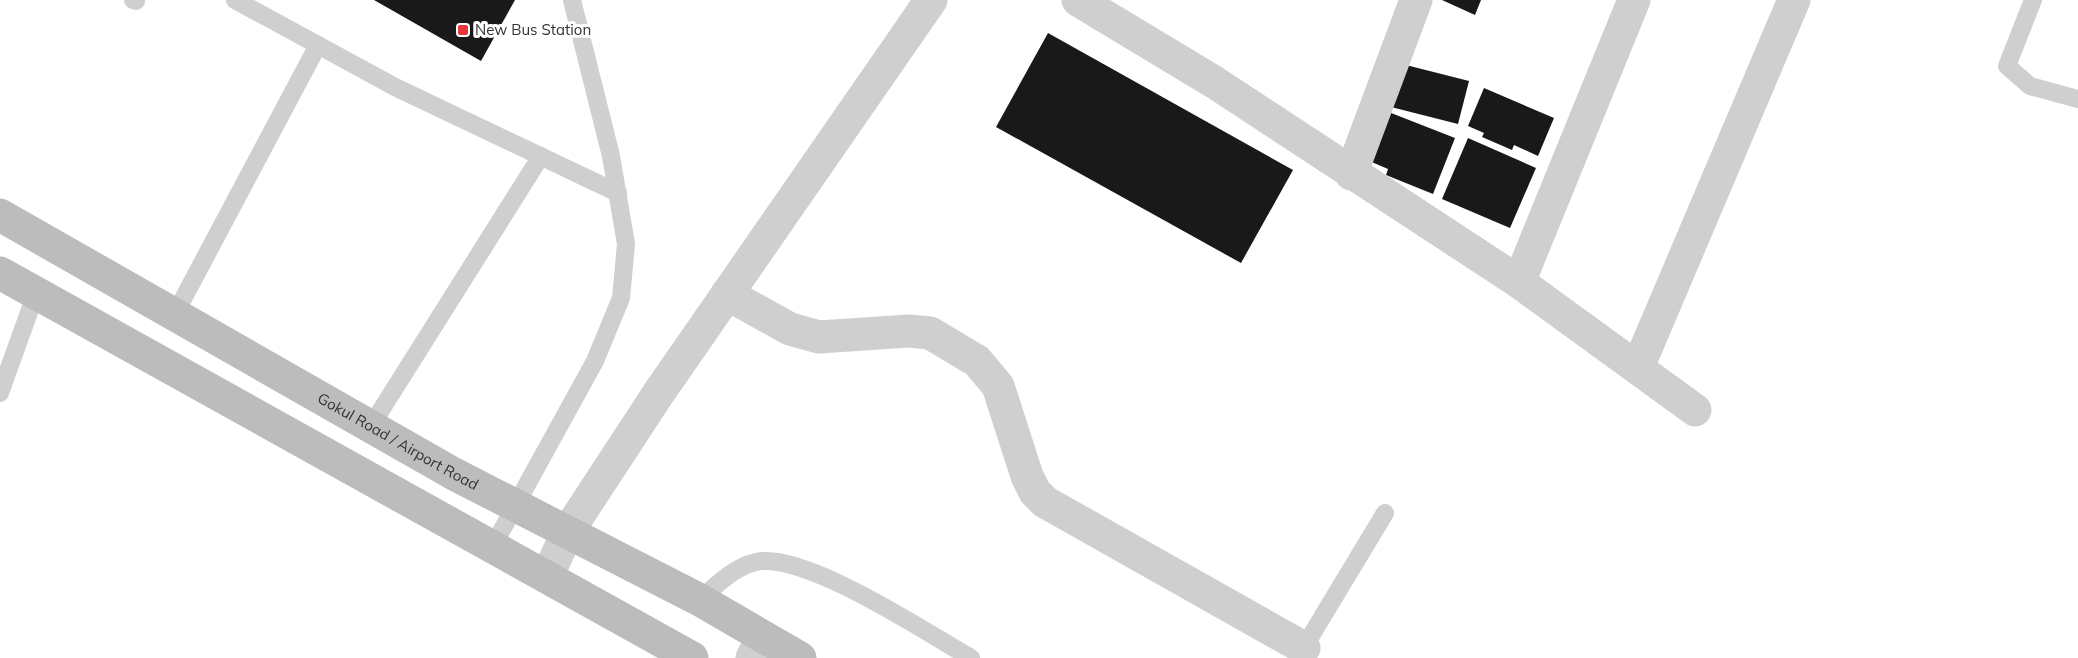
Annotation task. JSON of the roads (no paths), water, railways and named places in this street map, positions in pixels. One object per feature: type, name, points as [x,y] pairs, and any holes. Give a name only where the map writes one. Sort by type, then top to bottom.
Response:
[{"type":"main road","name":"Gokul Road / Airport Road","points":[[0,215],[516,507],[700,600],[757,648],[800,658]]},
{"type":"main road","points":[[0,273],[692,658]]},
{"type":"street","points":[[547,577],[567,533],[727,294],[931,0]]},
{"type":"street","points":[[1078,0],[1214,82],[1519,282],[1695,410]]},
{"type":"street","points":[[1352,174],[1416,0]]},
{"type":"street","points":[[1519,282],[1634,0]]},
{"type":"street","points":[[1638,367],[1794,0]]},
{"type":"street","points":[[727,294],[790,329],[819,337],[909,331],[930,333],[977,361],[998,386],[1028,476],[1035,492],[1045,502],[1301,653]]},
{"type":"lane","points":[[235,0],[395,87],[618,193]]},
{"type":"lane","points":[[492,548],[595,361],[621,298],[626,244],[612,156],[572,0]]},
{"type":"lane","points":[[2033,0],[2007,66],[2030,86],[2078,99]]},
{"type":"lane","points":[[175,314],[318,45]]},
{"type":"lane","points":[[371,426],[541,156]]},
{"type":"lane","points":[[0,393],[36,293]]},
{"type":"lane","points":[[1301,653],[1384,513]]},
{"type":"lane","points":[[700,600],[722,579],[757,561],[795,564],[832,579],[971,658]]},
{"type":"place","name":"New Bus Station","points":[[463,30]]}]
